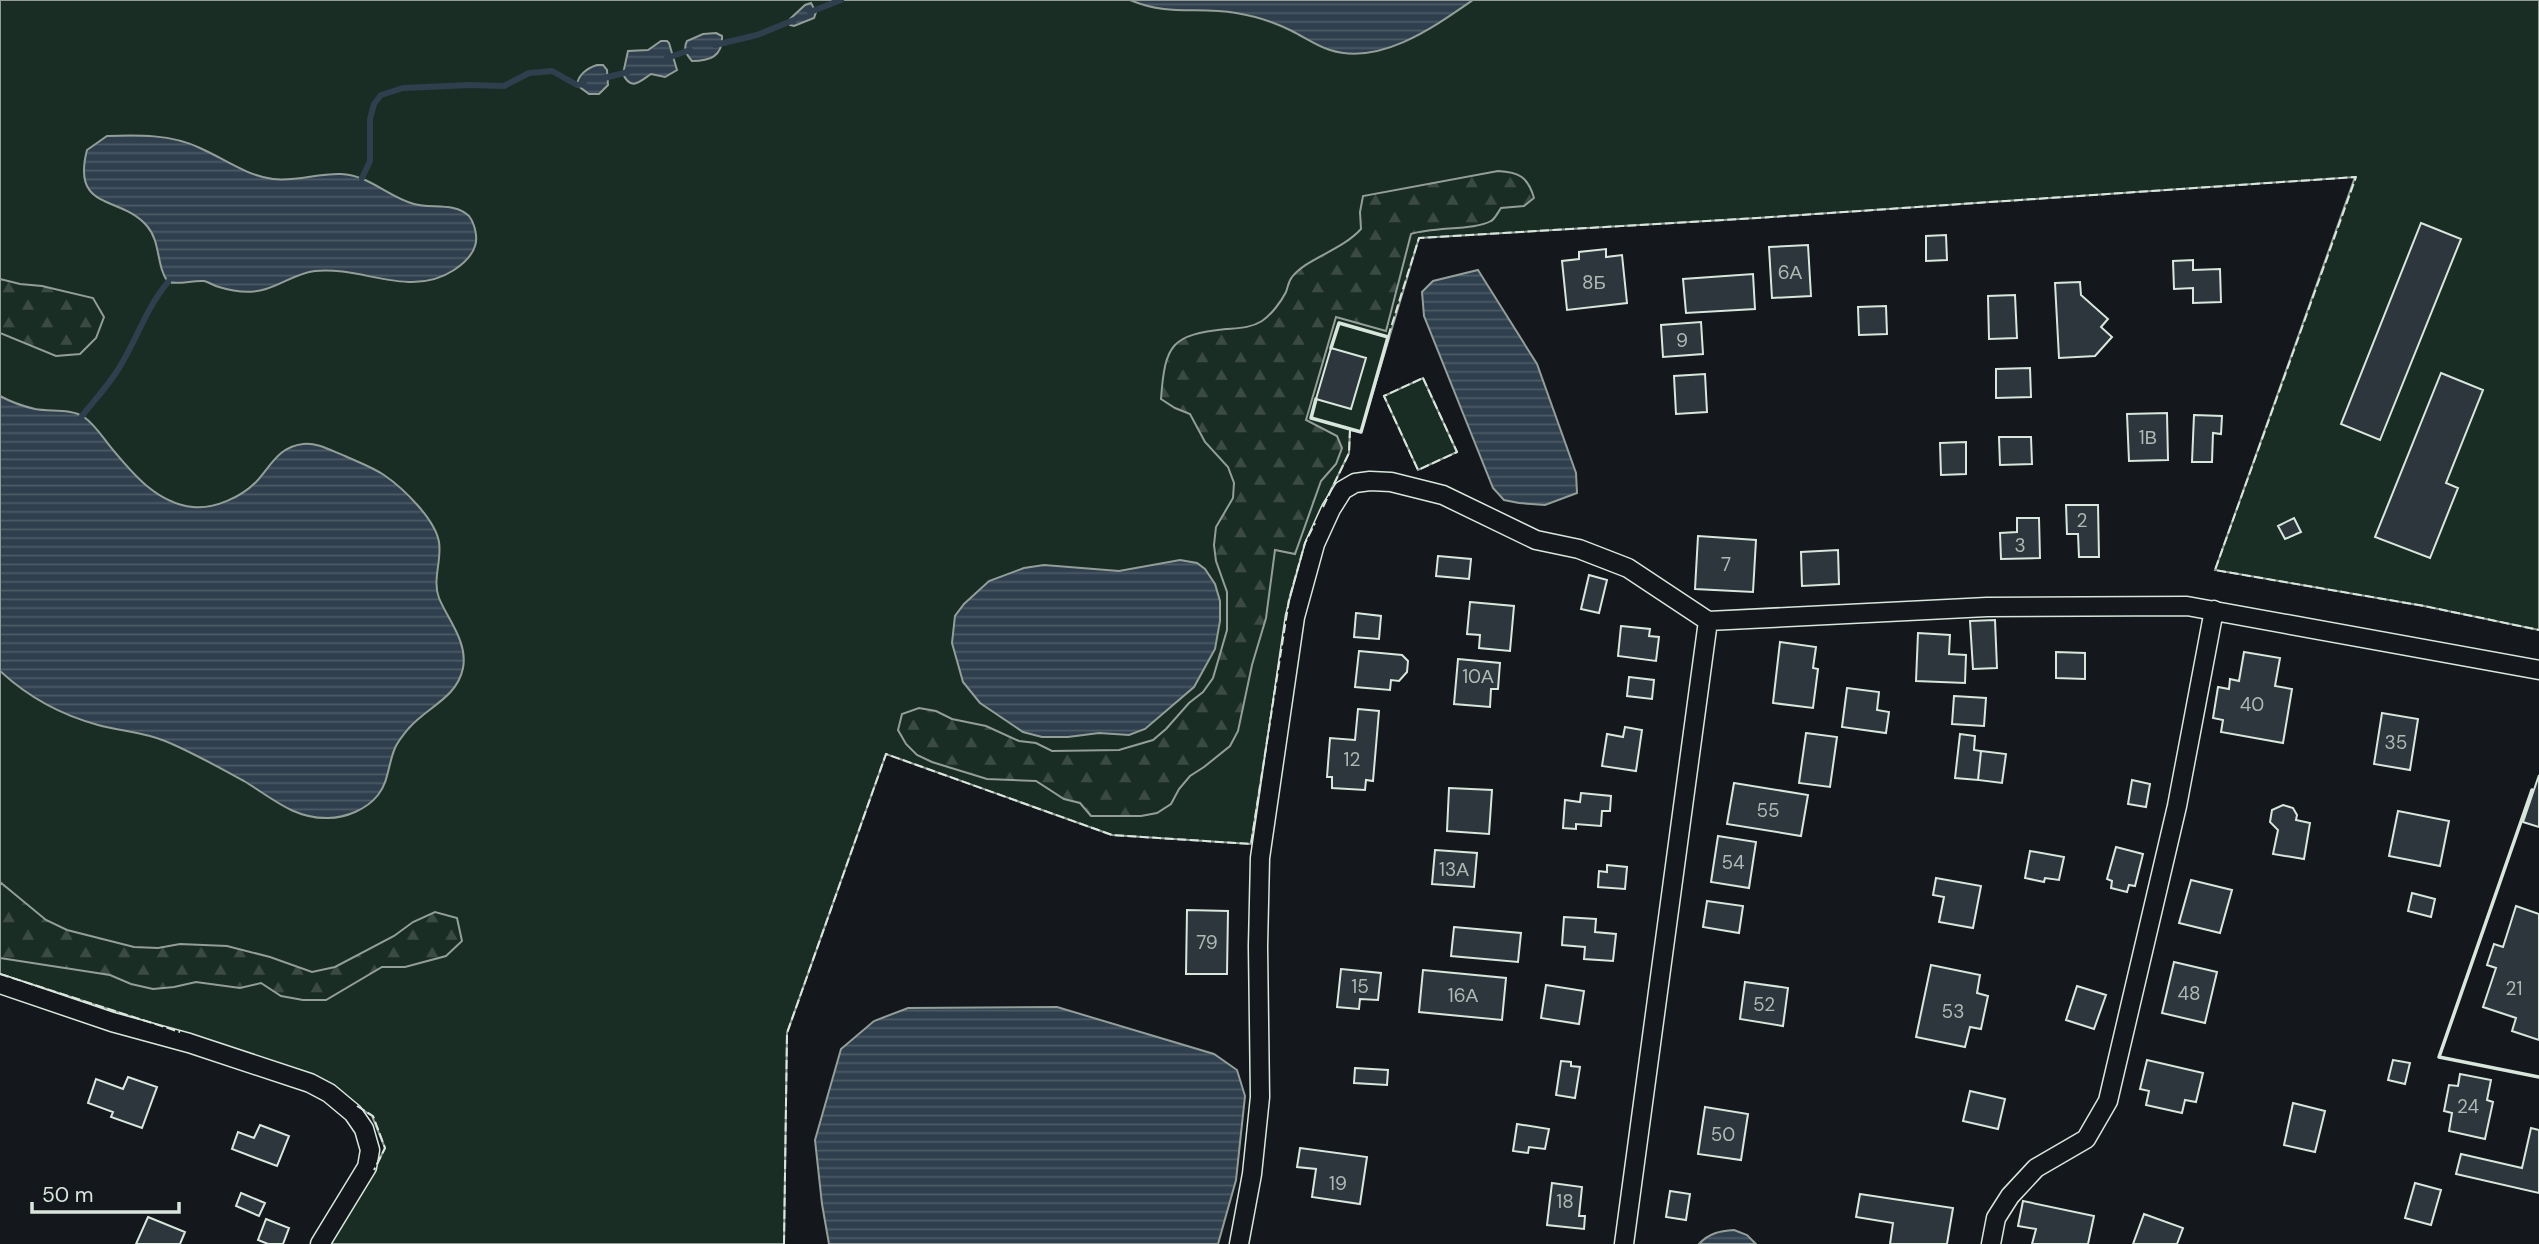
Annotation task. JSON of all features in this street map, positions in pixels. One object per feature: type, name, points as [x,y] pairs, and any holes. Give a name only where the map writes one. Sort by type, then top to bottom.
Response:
[{"type":"street","points":[[1238,1244],[1252,1174],[1260,1097],[1260,858],[1295,617],[1315,544],[1343,490],[1354,483],[1391,482],[1443,495],[1536,540],[1579,550],[1628,568],[1708,621],[1987,607],[2187,606],[2539,670]]},
{"type":"street","points":[[1991,1244],[1996,1219],[2010,1196],[2036,1168],[2086,1139],[2108,1101],[2177,806],[2214,610]]},
{"type":"street","points":[[1624,1244],[1708,621]]},
{"type":"street","points":[[0,984],[112,1022],[189,1043],[310,1083],[354,1113],[364,1129],[370,1150],[367,1167],[320,1244]]},
{"type":"green space","points":[[0,0],[2539,0],[2539,630],[2424,606],[2215,570],[2355,177],[1419,238],[1361,432],[1350,430],[1349,453],[1305,543],[1289,600],[1251,844],[1112,835],[886,754],[787,1033],[784,1244],[327,1244],[385,1148],[372,1116],[335,1092],[176,1031],[0,974]]},
{"type":"green space","points":[[1498,171],[1517,174],[1526,180],[1534,198],[1524,206],[1501,208],[1492,220],[1484,224],[1411,234],[1386,331],[1336,317],[1306,420],[1337,436],[1342,448],[1336,464],[1321,481],[1295,554],[1275,550],[1266,618],[1252,665],[1238,731],[1230,746],[1190,776],[1171,804],[1157,813],[1141,816],[1091,816],[1080,803],[1064,799],[1036,781],[987,779],[932,762],[917,755],[906,744],[898,730],[902,714],[919,708],[986,726],[1019,741],[1036,743],[1052,751],[1119,750],[1153,740],[1166,729],[1189,703],[1203,692],[1213,678],[1227,630],[1227,592],[1216,561],[1214,545],[1216,527],[1233,498],[1234,483],[1228,467],[1205,442],[1190,414],[1161,399],[1169,354],[1183,339],[1208,331],[1249,326],[1265,318],[1281,300],[1298,270],[1344,243],[1361,229],[1363,196]]},
{"type":"green space","points":[[0,279],[93,298],[104,317],[96,338],[80,354],[56,356],[0,333]]},
{"type":"green space","points":[[1423,378],[1457,452],[1418,470],[1384,396]]},
{"type":"green space","points":[[0,882],[46,920],[67,930],[134,947],[158,948],[180,944],[227,946],[312,972],[335,967],[435,912],[457,918],[462,941],[446,956],[405,967],[382,967],[326,1000],[281,996],[261,983],[240,988],[196,982],[153,989],[110,975],[0,958]]},
{"type":"water","points":[[1130,0],[1473,0],[1406,41],[1368,53],[1349,54],[1330,50],[1271,22],[1250,16],[1222,11],[1171,10]]},
{"type":"water","points":[[811,3],[816,12],[814,18],[790,25],[790,19]]},
{"type":"water","points":[[716,33],[722,36],[717,53],[709,59],[692,61],[685,47],[687,41],[703,34]]},
{"type":"water","points":[[661,41],[669,43],[677,70],[665,77],[651,74],[636,83],[629,82],[623,74],[628,51],[648,50]]},
{"type":"water","points":[[603,65],[607,70],[608,85],[599,94],[589,94],[577,85],[578,81],[584,72]]},
{"type":"water","points":[[107,136],[178,140],[245,171],[273,179],[351,175],[414,204],[450,207],[463,212],[469,216],[474,227],[475,246],[467,260],[454,270],[420,282],[315,271],[254,292],[231,290],[204,281],[168,282],[147,226],[136,216],[101,200],[86,184],[84,170],[87,150]]},
{"type":"water","points":[[1478,270],[1537,364],[1576,473],[1577,493],[1545,505],[1504,500],[1493,488],[1424,316],[1422,292],[1433,281]]},
{"type":"water","points":[[0,396],[30,408],[67,411],[84,417],[145,485],[180,504],[201,507],[227,501],[256,482],[281,453],[294,446],[308,444],[330,449],[379,472],[417,505],[431,524],[439,542],[437,591],[460,640],[463,668],[455,687],[448,695],[416,721],[399,740],[384,784],[373,800],[356,812],[342,816],[328,818],[304,815],[165,741],[98,725],[58,710],[22,689],[0,671]]},
{"type":"water","points":[[1180,560],[1197,563],[1205,569],[1215,584],[1220,601],[1220,621],[1215,649],[1194,687],[1145,729],[1129,735],[1099,733],[1042,737],[1023,732],[980,703],[963,682],[952,643],[955,616],[989,581],[1024,568],[1044,565],[1119,571]]},
{"type":"water","points":[[1057,1007],[1214,1054],[1237,1070],[1245,1096],[1236,1180],[1218,1244],[829,1244],[815,1140],[841,1049],[874,1021],[908,1008]]},
{"type":"water","points":[[1734,1230],[1747,1235],[1756,1244],[1699,1244],[1715,1233]]},
{"type":"building","points":[[2421,223],[2461,239],[2380,440],[2341,424]]},
{"type":"building","points":[[1946,235],[1947,260],[1926,261],[1926,236]]},
{"type":"building","points":[[1808,245],[1811,296],[1772,298],[1769,247]]},
{"type":"building","points":[[1606,249],[1606,257],[1622,255],[1627,303],[1567,310],[1562,261],[1579,259],[1579,252]]},
{"type":"building","points":[[2193,260],[2193,270],[2220,269],[2221,302],[2193,303],[2193,288],[2174,289],[2173,261]]},
{"type":"building","points":[[1753,274],[1755,309],[1686,313],[1683,279]]},
{"type":"building","points":[[2080,282],[2081,295],[2108,319],[2101,327],[2112,337],[2095,356],[2059,358],[2055,283]]},
{"type":"building","points":[[2015,295],[2017,338],[1989,339],[1988,296]]},
{"type":"building","points":[[1886,306],[1887,334],[1859,335],[1858,307]]},
{"type":"building","points":[[1701,322],[1703,354],[1663,357],[1661,325]]},
{"type":"building","points":[[1331,348],[1366,358],[1351,409],[1316,399]]},
{"type":"building","points":[[2030,368],[2031,397],[1996,398],[1996,369]]},
{"type":"building","points":[[2441,373],[2483,390],[2446,483],[2458,488],[2430,558],[2375,537]]},
{"type":"building","points":[[1705,374],[1707,412],[1676,414],[1674,376]]},
{"type":"building","points":[[2167,413],[2168,460],[2129,461],[2127,414]]},
{"type":"building","points":[[2194,415],[2222,416],[2221,434],[2213,433],[2212,462],[2192,462]]},
{"type":"building","points":[[1999,437],[2031,437],[2032,464],[2000,465]]},
{"type":"building","points":[[1966,442],[1966,474],[1941,475],[1940,443]]},
{"type":"building","points":[[2066,505],[2098,505],[2099,557],[2079,557],[2078,534],[2067,534]]},
{"type":"building","points":[[2017,518],[2039,518],[2040,558],[2001,559],[2000,533],[2017,532]]},
{"type":"building","points":[[2294,518],[2301,532],[2285,539],[2278,526]]},
{"type":"building","points":[[1698,536],[1756,540],[1753,592],[1695,589]]},
{"type":"building","points":[[1838,550],[1839,584],[1802,586],[1801,552]]},
{"type":"building","points":[[1438,556],[1471,559],[1469,579],[1436,576]]},
{"type":"building","points":[[1589,575],[1607,580],[1599,613],[1581,609]]},
{"type":"building","points":[[1470,602],[1514,606],[1510,651],[1479,648],[1480,635],[1467,634]]},
{"type":"building","points":[[1356,613],[1381,616],[1379,639],[1354,637]]},
{"type":"building","points":[[1995,620],[1997,668],[1973,669],[1970,621]]},
{"type":"building","points":[[1621,626],[1650,629],[1649,636],[1659,637],[1656,661],[1618,656]]},
{"type":"building","points":[[1918,633],[1950,635],[1949,654],[1966,655],[1965,683],[1916,681]]},
{"type":"building","points":[[1780,642],[1816,647],[1813,668],[1818,669],[1813,708],[1773,703]]},
{"type":"building","points":[[1359,651],[1402,655],[1408,661],[1407,672],[1399,681],[1391,680],[1390,690],[1355,687]]},
{"type":"building","points":[[2056,652],[2085,653],[2085,679],[2056,678]]},
{"type":"building","points":[[2244,652],[2280,658],[2275,686],[2292,689],[2283,743],[2221,732],[2223,720],[2213,718],[2218,687],[2229,689],[2230,679],[2239,681]]},
{"type":"building","points":[[1458,659],[1500,663],[1498,689],[1491,689],[1490,707],[1454,704]]},
{"type":"building","points":[[1629,677],[1654,680],[1652,699],[1627,696]]},
{"type":"building","points":[[1847,688],[1879,692],[1877,710],[1889,712],[1886,733],[1842,727]]},
{"type":"building","points":[[1954,696],[1986,698],[1984,726],[1952,724]]},
{"type":"building","points":[[1358,709],[1379,711],[1373,781],[1366,780],[1365,790],[1332,788],[1332,777],[1327,777],[1330,738],[1355,740]]},
{"type":"building","points":[[2382,713],[2418,719],[2410,770],[2374,764]]},
{"type":"building","points":[[1625,727],[1642,730],[1636,771],[1602,766],[1607,734],[1623,737]]},
{"type":"building","points":[[1806,733],[1837,737],[1830,787],[1799,783]]},
{"type":"building","points":[[1960,734],[1975,736],[1974,750],[1981,751],[1978,780],[1955,778]]},
{"type":"building","points":[[1981,751],[2006,754],[2002,783],[1978,780]]},
{"type":"building","points":[[2539,775],[2539,827],[2523,822]]},
{"type":"building","points":[[2132,780],[2150,784],[2146,807],[2128,804]]},
{"type":"building","points":[[1734,783],[1808,795],[1801,836],[1727,824]]},
{"type":"building","points":[[1449,788],[1492,790],[1489,834],[1447,831]]},
{"type":"building","points":[[1581,793],[1611,796],[1610,811],[1602,811],[1601,826],[1576,824],[1576,829],[1563,828],[1565,800],[1580,802]]},
{"type":"building","points":[[2283,805],[2293,808],[2297,815],[2296,820],[2310,823],[2304,859],[2273,854],[2278,830],[2270,822],[2272,810]]},
{"type":"building","points":[[2398,811],[2449,821],[2440,866],[2389,856]]},
{"type":"building","points":[[1718,836],[1756,842],[1749,888],[1711,882]]},
{"type":"building","points":[[2116,847],[2143,854],[2135,886],[2129,885],[2127,892],[2111,888],[2112,881],[2107,879]]},
{"type":"building","points":[[1435,850],[1477,853],[1474,887],[1432,884]]},
{"type":"building","points":[[2030,851],[2064,857],[2059,880],[2045,878],[2044,882],[2025,878]]},
{"type":"building","points":[[1607,865],[1627,867],[1625,889],[1598,887],[1599,871],[1607,872]]},
{"type":"building","points":[[1936,878],[1981,886],[1973,928],[1939,922],[1944,897],[1933,895]]},
{"type":"building","points":[[2191,880],[2232,890],[2220,933],[2179,923]]},
{"type":"building","points":[[2412,893],[2435,899],[2431,917],[2408,911]]},
{"type":"building","points":[[1707,901],[1743,906],[1739,933],[1703,927]]},
{"type":"building","points":[[2516,906],[2539,914],[2539,1040],[2512,1031],[2516,1018],[2483,1007],[2496,968],[2487,965],[2494,944],[2503,947]]},
{"type":"building","points":[[1187,910],[1228,911],[1227,974],[1186,974]]},
{"type":"building","points":[[1564,917],[1596,919],[1595,932],[1616,934],[1613,961],[1584,959],[1585,947],[1562,945]]},
{"type":"building","points":[[1454,927],[1521,933],[1518,962],[1451,956]]},
{"type":"building","points":[[2174,962],[2217,972],[2205,1023],[2162,1013]]},
{"type":"building","points":[[1931,965],[1980,975],[1977,993],[1988,996],[1981,1029],[1970,1027],[1965,1047],[1916,1037]]},
{"type":"building","points":[[1341,969],[1381,973],[1378,1000],[1360,999],[1359,1009],[1337,1007]]},
{"type":"building","points":[[1423,970],[1506,978],[1502,1020],[1419,1012]]},
{"type":"building","points":[[1745,982],[1788,988],[1783,1026],[1740,1019]]},
{"type":"building","points":[[1546,985],[1584,991],[1579,1024],[1541,1018]]},
{"type":"building","points":[[2077,986],[2106,995],[2094,1029],[2066,1020]]},
{"type":"building","points":[[2147,1060],[2203,1073],[2196,1102],[2185,1100],[2182,1113],[2146,1105],[2149,1091],[2140,1089]]},
{"type":"building","points":[[2393,1060],[2410,1063],[2405,1084],[2388,1080]]},
{"type":"building","points":[[1561,1061],[1580,1067],[1575,1098],[1556,1095]]},
{"type":"building","points":[[1355,1068],[1388,1070],[1387,1085],[1354,1083]]},
{"type":"building","points":[[2460,1074],[2491,1080],[2487,1100],[2493,1102],[2485,1139],[2449,1131],[2452,1113],[2444,1111],[2449,1085],[2458,1086]]},
{"type":"building","points":[[128,1077],[157,1087],[142,1128],[111,1117],[113,1112],[88,1103],[96,1079],[123,1089]]},
{"type":"building","points":[[1970,1091],[2005,1099],[1998,1129],[1963,1121]]},
{"type":"building","points":[[2293,1103],[2325,1111],[2315,1152],[2284,1145]]},
{"type":"building","points":[[1705,1107],[1748,1114],[1741,1160],[1698,1154]]},
{"type":"building","points":[[1517,1124],[1549,1129],[1545,1149],[1529,1147],[1528,1153],[1513,1151]]},
{"type":"building","points":[[260,1125],[289,1136],[277,1166],[232,1149],[238,1132],[254,1138]]},
{"type":"building","points":[[2531,1128],[2539,1130],[2539,1193],[2456,1174],[2461,1154],[2522,1168]]},
{"type":"building","points":[[1300,1148],[1367,1157],[1360,1204],[1312,1197],[1316,1169],[1297,1167]]},
{"type":"building","points":[[1552,1183],[1582,1187],[1579,1216],[1585,1216],[1584,1229],[1547,1225]]},
{"type":"building","points":[[2415,1183],[2441,1190],[2431,1225],[2405,1218]]},
{"type":"building","points":[[1670,1191],[1690,1194],[1686,1220],[1666,1217]]},
{"type":"building","points":[[241,1193],[265,1203],[259,1216],[236,1206]]},
{"type":"building","points":[[1860,1194],[1953,1208],[1947,1244],[1890,1244],[1893,1223],[1856,1217]]},
{"type":"building","points":[[2023,1201],[2094,1216],[2088,1244],[2032,1244],[2036,1229],[2018,1226]]},
{"type":"building","points":[[2144,1214],[2183,1228],[2177,1244],[2133,1244]]},
{"type":"building","points":[[148,1217],[185,1232],[180,1244],[136,1244]]},
{"type":"building","points":[[266,1219],[289,1228],[283,1244],[268,1244],[258,1240]]},
{"type":"waterway","points":[[810,12],[841,0]]},
{"type":"waterway","points":[[715,45],[757,35],[794,20]]},
{"type":"waterway","points":[[667,58],[690,50]]},
{"type":"waterway","points":[[362,178],[370,161],[370,119],[374,104],[381,95],[403,88],[504,86],[529,73],[552,71],[577,85],[584,84]]},
{"type":"waterway","points":[[604,78],[628,72]]},
{"type":"waterway","points":[[82,416],[118,370],[148,311],[168,282]]},
{"type":"fence","points":[[1388,337],[1419,238],[2356,177],[2215,570],[2424,606],[2539,630]]},
{"type":"fence","points":[[1423,378],[1457,452],[1418,470],[1384,396],[1423,378]]},
{"type":"fence","points":[[1323,507],[1349,453],[1350,429]]},
{"type":"fence","points":[[784,1244],[787,1033],[886,754],[1112,835],[1251,844],[1289,600],[1305,543],[1315,523]]},
{"type":"fence","points":[[0,974],[180,1032]]},
{"type":"fence","points":[[357,1106],[373,1116],[385,1148],[374,1170]]},
{"type":"wall","points":[[1316,399],[1311,418],[1361,432],[1388,337],[1339,323],[1331,348]]},
{"type":"wall","points":[[2532,790],[2439,1057],[2539,1077]]}]
